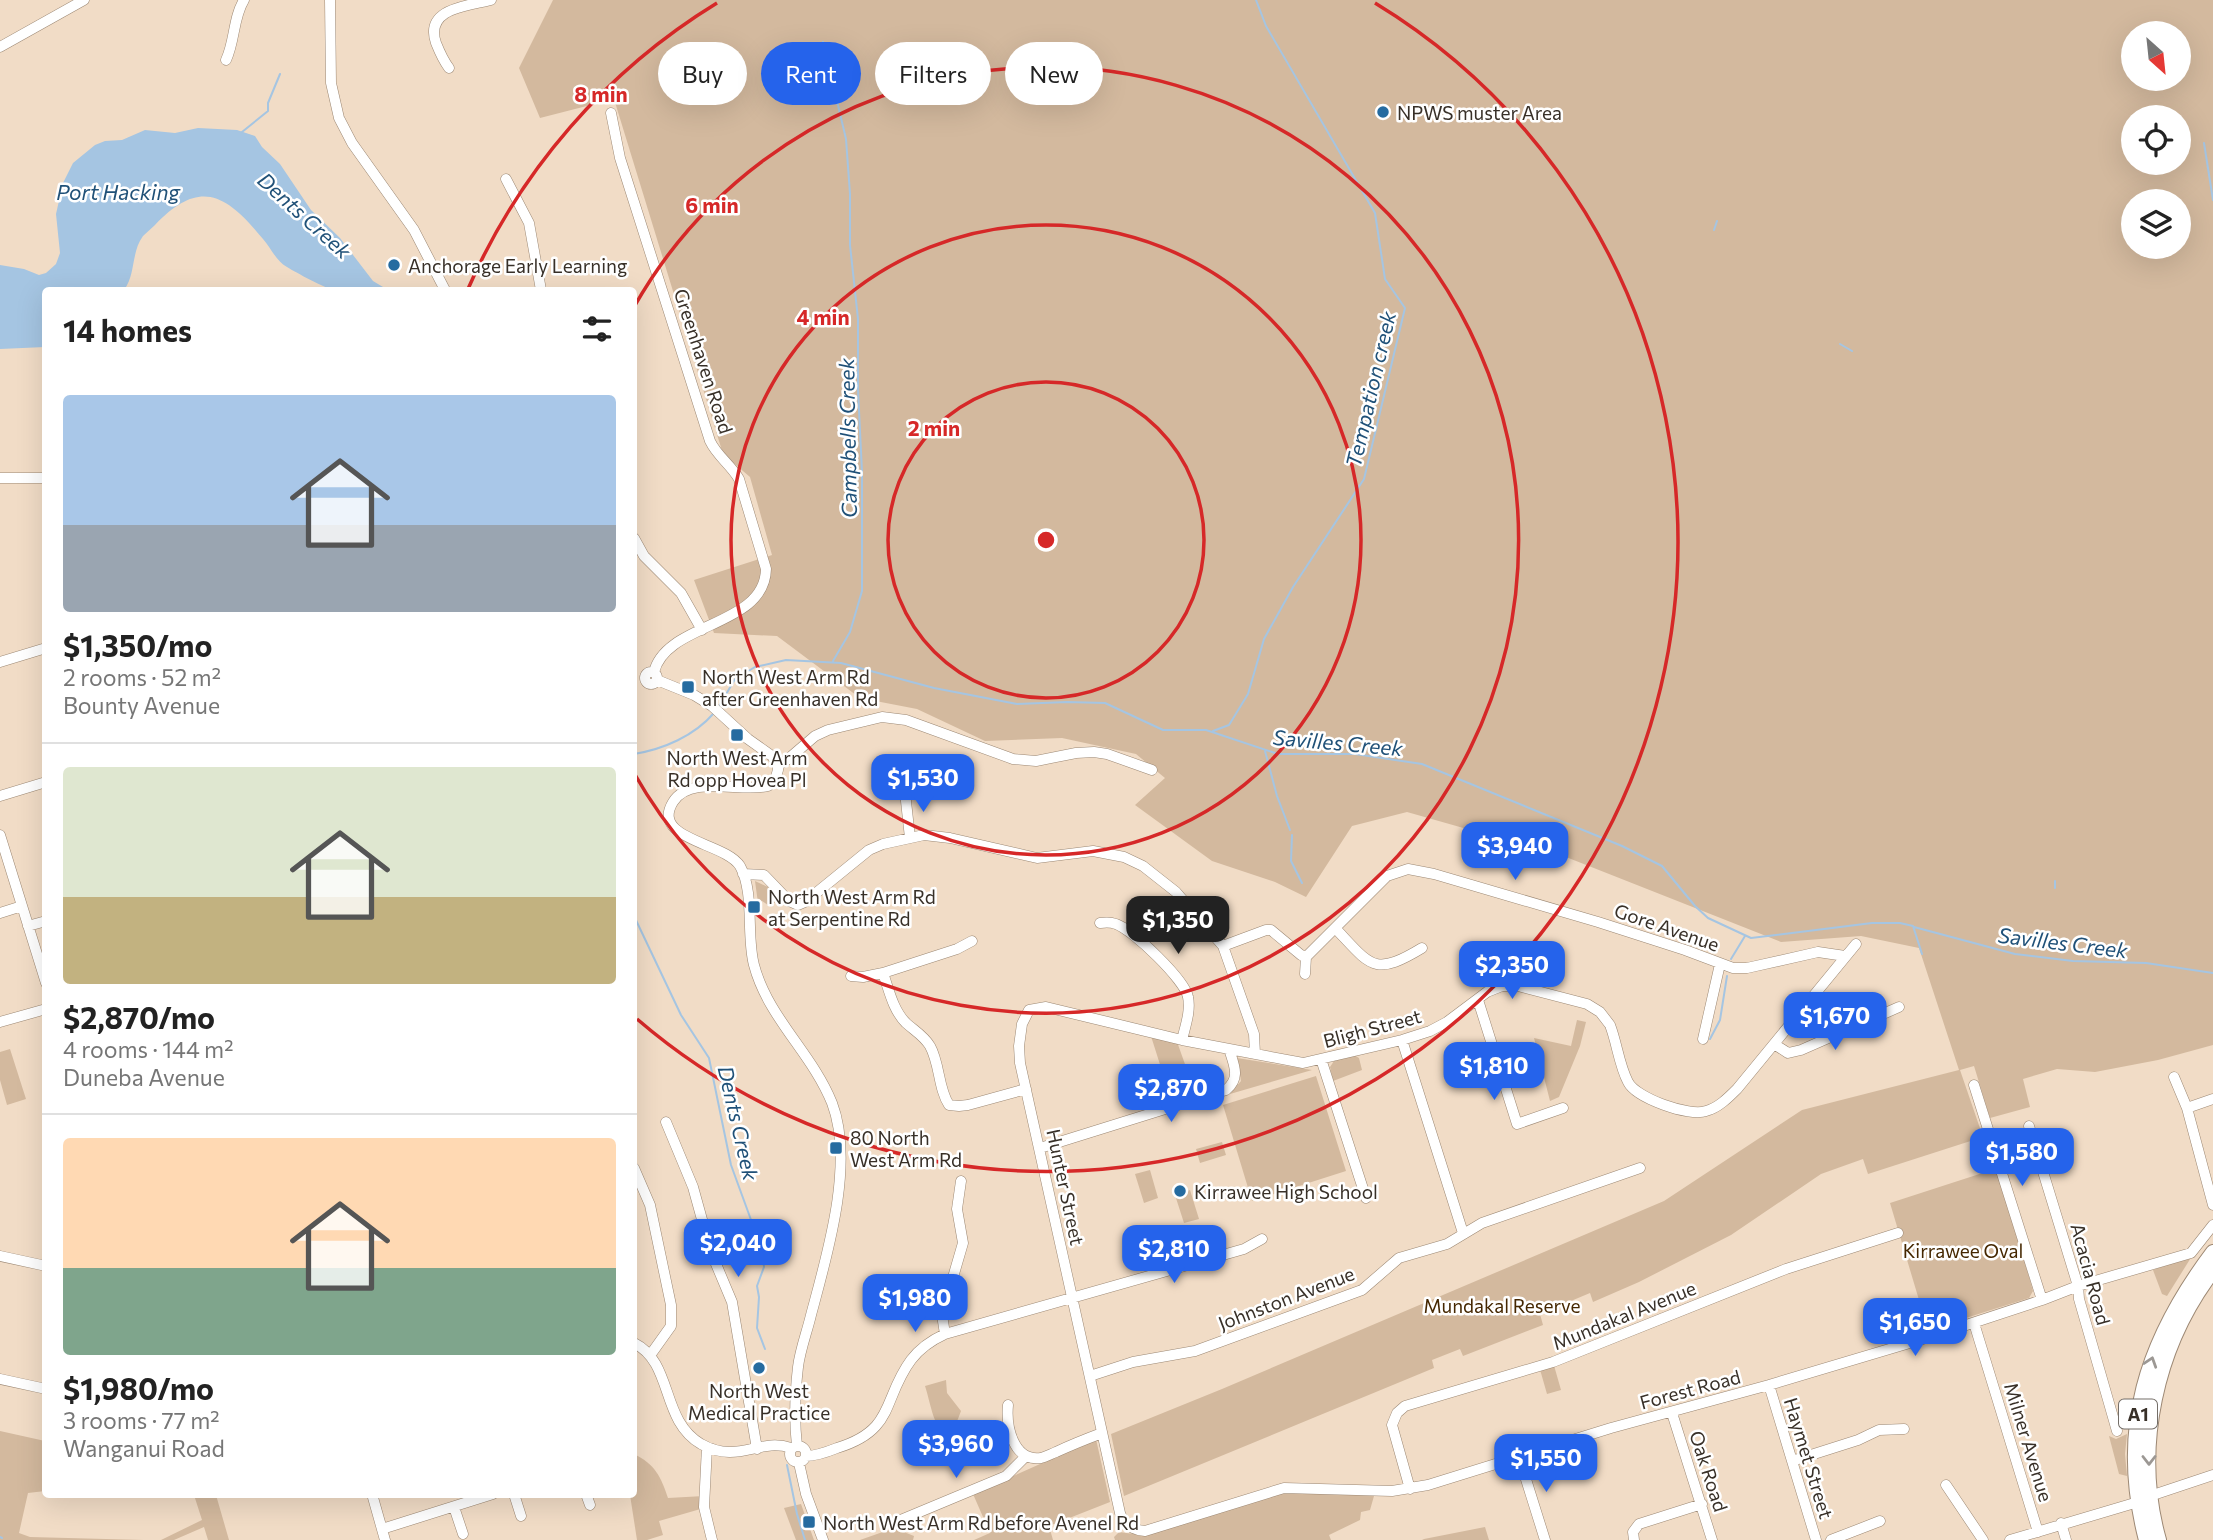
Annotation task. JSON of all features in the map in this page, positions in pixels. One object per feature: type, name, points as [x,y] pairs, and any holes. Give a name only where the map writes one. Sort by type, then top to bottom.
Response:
[{"type":"highway","name":"A1","points":[[2159,1540],[2135,1482],[2135,1442],[2147,1373],[2163,1329],[2191,1282],[2213,1252]]},
{"type":"highway","name":"A1","points":[[2146,1540],[2144,1499],[2151,1425],[2163,1366],[2181,1321],[2213,1271]]},
{"type":"street","points":[[0,47],[84,0]]},
{"type":"street","points":[[226,60],[232,46],[238,12],[244,0]]},
{"type":"street","points":[[330,0],[331,83],[339,118],[352,143],[414,230],[443,287]]},
{"type":"street","points":[[449,68],[434,37],[440,16],[452,10],[492,0]]},
{"type":"street","name":"Greenhaven Road","points":[[601,125],[611,118],[620,158],[710,440],[715,451],[739,480],[765,563],[764,584],[753,600],[663,654],[658,659],[652,676]]},
{"type":"street","points":[[523,181],[509,183],[532,232],[541,287]]},
{"type":"street","points":[[0,478],[42,478]]},
{"type":"street","points":[[637,543],[644,556],[681,593],[702,630]]},
{"type":"street","points":[[0,662],[42,649]]},
{"type":"street","points":[[637,673],[652,676],[712,706],[748,739],[772,756],[778,765],[777,775],[768,786],[754,789],[715,786],[686,791],[676,798],[670,809],[671,823],[676,831],[728,854],[738,863],[747,891],[752,958],[757,976],[769,1004],[824,1086],[832,1102],[840,1135],[838,1184],[829,1247],[798,1366],[794,1447]]},
{"type":"street","points":[[778,765],[821,733],[890,717],[906,720],[1013,758],[1036,761],[1094,752],[1152,770]]},
{"type":"street","points":[[0,796],[42,783]]},
{"type":"street","points":[[905,792],[910,838]]},
{"type":"street","points":[[0,835],[42,970]]},
{"type":"street","points":[[743,874],[764,875],[791,902],[798,905],[869,850],[910,838],[939,836],[1037,858],[1093,851],[1124,857],[1143,866],[1176,892],[1223,946],[1254,1034],[1255,1054]]},
{"type":"street","name":"Gore Avenue","points":[[1306,957],[1387,876],[1408,869],[1434,874],[1598,922],[1740,969],[1804,954],[1845,956]]},
{"type":"street","points":[[0,913],[22,906]]},
{"type":"street","points":[[28,926],[42,922]]},
{"type":"street","points":[[1100,923],[1112,922],[1126,929],[1183,984],[1189,1007],[1182,1040]]},
{"type":"street","points":[[1336,929],[1360,955],[1380,965],[1387,966],[1422,947]]},
{"type":"street","points":[[1223,946],[1271,930],[1306,957],[1305,974]]},
{"type":"street","points":[[850,976],[863,977],[883,973],[972,942]]},
{"type":"street","name":"Bligh Street","points":[[1046,1007],[1182,1040],[1296,1062],[1321,1059],[1402,1040],[1440,1027],[1494,988],[1518,986],[1593,1007],[1610,1025],[1632,1087],[1658,1102],[1692,1112],[1708,1111],[1729,1097],[1856,944]]},
{"type":"street","points":[[1703,1039],[1720,964]]},
{"type":"street","points":[[883,973],[899,1015],[924,1038],[932,1050],[944,1097],[949,1105],[968,1105],[1026,1089]]},
{"type":"street","points":[[1478,1000],[1517,1124],[1563,1108]]},
{"type":"street","name":"Hunter Street","points":[[1046,1007],[1029,1010],[1022,1024],[1019,1054],[1120,1513]]},
{"type":"street","points":[[1774,1044],[1788,1053],[1801,1050],[1899,1007]]},
{"type":"street","points":[[0,1022],[42,1010]]},
{"type":"street","points":[[1402,1040],[1462,1233]]},
{"type":"street","points":[[1040,1148],[1226,1090],[1236,1076],[1229,1049]]},
{"type":"street","points":[[1321,1059],[1366,1198]]},
{"type":"street","points":[[2174,1077],[2187,1108],[2213,1205]]},
{"type":"street","points":[[1974,1085],[2042,1300]]},
{"type":"street","points":[[2187,1108],[2213,1099]]},
{"type":"street","points":[[666,1122],[692,1187],[710,1252],[732,1302],[757,1449]]},
{"type":"street","name":"Acacia Road","points":[[2029,1126],[2078,1286],[2079,1299],[2117,1431]]},
{"type":"street","name":"Johnston Avenue","points":[[1090,1376],[1133,1362],[1195,1351],[1362,1290],[1399,1258],[1447,1244],[1482,1223],[1640,1168]]},
{"type":"street","points":[[637,1175],[650,1205],[671,1306],[671,1326],[650,1354]]},
{"type":"street","points":[[945,1334],[942,1315],[963,1243],[957,1209],[961,1181]]},
{"type":"street","name":"Forest Road","points":[[1120,1513],[1130,1527],[1144,1531],[1284,1489],[1410,1489],[1611,1428],[1769,1385],[1974,1323],[2078,1286],[2191,1253],[2213,1225]]},
{"type":"street","name":"Mundakal Avenue","points":[[1410,1489],[1392,1425],[1397,1413],[1405,1406],[1553,1362],[1786,1269],[1899,1233]]},
{"type":"street","points":[[802,1460],[847,1446],[874,1428],[890,1405],[911,1360],[922,1348],[945,1334],[1244,1249],[1262,1238]]},
{"type":"street","points":[[0,1256],[42,1265]]},
{"type":"street","name":"Milner Avenue","points":[[1974,1323],[2038,1532]]},
{"type":"street","points":[[637,1345],[650,1354],[678,1421],[691,1436],[707,1447],[732,1453],[772,1445],[804,1450],[802,1460],[807,1494],[823,1540]]},
{"type":"street","points":[[0,1379],[42,1388]]},
{"type":"street","name":"Haymet Street","points":[[1769,1385],[1816,1540]]},
{"type":"street","points":[[1008,1405],[1007,1421],[1010,1432],[1017,1448],[1026,1456],[1040,1458],[1102,1433]]},
{"type":"street","name":"Oak Road","points":[[1672,1413],[1712,1540]]},
{"type":"street","points":[[1792,1461],[1858,1440],[1879,1430],[1904,1429]]},
{"type":"street","points":[[707,1447],[704,1507],[712,1540]]},
{"type":"street","points":[[898,1521],[1006,1476],[1026,1456]]},
{"type":"street","points":[[1518,1457],[1545,1540]]},
{"type":"street","points":[[2010,1540],[2213,1475]]},
{"type":"street","points":[[1946,1485],[1983,1540]]},
{"type":"street","points":[[373,1498],[385,1540]]},
{"type":"street","points":[[382,1529],[481,1498]]},
{"type":"street","points":[[515,1498],[521,1516]]},
{"type":"street","points":[[1634,1540],[1633,1531],[1639,1524],[1702,1504]]},
{"type":"street","points":[[454,1507],[463,1534]]},
{"type":"street","points":[[1831,1540],[1880,1521]]},
{"type":"street","points":[[2061,1524],[2066,1540]]},
{"type":"green space","name":"Mundakal Reserve","points":[[553,0],[2213,0],[2213,1045],[2158,1060],[2095,1072],[2057,1069],[2023,1079],[2030,1107],[1990,1118],[1974,1066],[1960,1070],[1983,1137],[1868,1174],[1863,1159],[1821,1174],[1731,1235],[1639,1282],[1593,1302],[1590,1293],[1540,1314],[1543,1325],[1463,1356],[1460,1349],[1432,1360],[1434,1368],[1124,1496],[1111,1434],[1664,1201],[1802,1110],[1959,1070],[1919,948],[1861,936],[1781,942],[1566,857],[1407,812],[1352,826],[1306,897],[1275,882],[1212,861],[1135,805],[1165,778],[1136,754],[1062,738],[985,741],[917,709],[860,698],[777,636],[714,633],[694,580],[772,555],[750,477],[723,454],[614,99],[540,118],[519,68]]},
{"type":"green space","points":[[755,881],[768,887],[781,901],[768,905],[762,901],[758,903]]},
{"type":"green space","points":[[1577,1020],[1586,1022],[1580,1046],[1559,1097],[1550,1101],[1534,1038],[1571,1046]]},
{"type":"green space","points":[[1150,1033],[1176,1039],[1186,1067],[1163,1074]]},
{"type":"green space","points":[[10,1049],[26,1099],[7,1105],[0,1080],[0,1052]]},
{"type":"green space","points":[[1354,1055],[1359,1058],[1362,1070],[1333,1081],[1330,1067],[1334,1061]]},
{"type":"green space","points":[[1237,1058],[1312,1070],[1230,1094],[1241,1081]]},
{"type":"green space","points":[[1316,1076],[1346,1171],[1252,1201],[1223,1105]]},
{"type":"green space","points":[[1222,1142],[1226,1155],[1200,1163],[1196,1149]]},
{"type":"green space","name":"Kirrawee Oval","points":[[1998,1168],[2033,1291],[2029,1298],[1928,1330],[1890,1203]]},
{"type":"green space","points":[[1150,1170],[1158,1198],[1144,1203],[1135,1174]]},
{"type":"green space","points":[[1190,1190],[1199,1219],[1184,1223],[1175,1195]]},
{"type":"green space","points":[[2192,1256],[2167,1296],[2162,1294],[2153,1270]]},
{"type":"green space","points":[[1553,1362],[1561,1390],[1547,1394],[1539,1366]]},
{"type":"green space","points":[[946,1380],[947,1393],[961,1411],[950,1440],[936,1423],[925,1386]]},
{"type":"green space","points":[[0,1431],[42,1440],[42,1491],[28,1493],[19,1533],[30,1537],[144,1540],[0,1540]]},
{"type":"green space","points":[[2127,1434],[2127,1476],[2119,1474],[2109,1436],[2116,1439]]},
{"type":"green space","points":[[1096,1439],[1110,1502],[1049,1526],[1053,1540],[974,1540],[990,1533],[973,1494]]},
{"type":"green space","points":[[637,1456],[656,1472],[668,1498],[704,1496],[704,1508],[659,1521],[663,1535],[637,1540],[630,1498],[637,1498]]},
{"type":"green space","points":[[1285,1490],[1374,1496],[1370,1510],[1361,1512],[1360,1520],[1329,1535],[1331,1540],[1115,1540],[1114,1537],[1119,1532],[1141,1535]]},
{"type":"green space","points":[[195,1498],[217,1498],[229,1540],[208,1540],[204,1527],[174,1540],[161,1540],[202,1520]]},
{"type":"green space","points":[[801,1504],[814,1540],[796,1540],[784,1508]]},
{"type":"green space","points":[[1485,1527],[1489,1540],[1422,1540],[1424,1539]]},
{"type":"green space","points":[[894,1528],[914,1536],[913,1540],[860,1540]]},
{"type":"water","name":"Port Hacking","points":[[198,128],[237,130],[255,136],[262,147],[280,164],[311,210],[340,238],[373,281],[383,287],[326,287],[311,280],[280,261],[237,211],[212,197],[199,197],[171,210],[143,236],[126,287],[42,287],[42,347],[0,349],[0,265],[39,275],[46,273],[56,264],[60,253],[56,214],[63,183],[73,163],[95,145],[105,141],[122,140],[145,130],[175,133]]},
{"type":"waterway","name":"Tempation creek","points":[[1213,731],[1229,725],[1248,694],[1264,639],[1293,587],[1364,479],[1405,308],[1385,279],[1375,213],[1266,26],[1256,0]]},
{"type":"waterway","points":[[242,132],[268,111],[268,103],[280,74]]},
{"type":"waterway","name":"Campbells Creek","points":[[833,661],[850,632],[862,591],[858,319],[850,245],[846,139],[838,105]]},
{"type":"waterway","name":"Savilles Creek","points":[[2204,143],[2213,200]]},
{"type":"waterway","points":[[1714,230],[1717,221]]},
{"type":"waterway","points":[[1840,344],[1852,351]]},
{"type":"waterway","name":"Savilles Creek","points":[[718,708],[735,679],[755,667],[786,660],[841,663],[934,688],[1017,704],[1105,703],[1163,730],[1206,730],[1278,754],[1355,754],[1422,764],[1622,846],[1662,866],[1708,918],[1751,938],[1872,923],[1900,923],[1913,926],[1922,954]]},
{"type":"waterway","name":"Savilles Creek","points":[[637,753],[678,740],[714,713]]},
{"type":"waterway","points":[[1265,751],[1277,796],[1290,830]]},
{"type":"waterway","points":[[1292,835],[1291,861],[1302,883]]},
{"type":"waterway","points":[[2055,881],[2055,888]]},
{"type":"waterway","name":"Dents Creek","points":[[637,922],[681,1015],[709,1058],[731,1165],[762,1250],[764,1267],[757,1286],[757,1328],[765,1349]]},
{"type":"waterway","name":"Savilles Creek","points":[[1914,927],[2015,954],[2073,961],[2146,963],[2213,973]]},
{"type":"waterway","points":[[1731,959],[1745,936]]},
{"type":"waterway","points":[[1710,1039],[1720,1020],[1727,976]]},
{"type":"waterway","name":"Dents Creek","points":[[787,1465],[805,1540]]},
{"type":"place","name":"NPWS muster Area","points":[[1383,112]]},
{"type":"place","name":"Anchorage Early Learning","points":[[394,265]]},
{"type":"place","name":"North West Arm Rd after Greenhaven Rd","points":[[688,687]]},
{"type":"place","name":"North West Arm Rd opp Hovea Pl","points":[[737,735]]},
{"type":"place","name":"North West Arm Rd at Serpentine Rd","points":[[754,907]]},
{"type":"place","name":"80 North West Arm Rd","points":[[836,1148]]},
{"type":"place","name":"Kirrawee High School","points":[[1180,1191]]},
{"type":"place","name":"North West Medical Practice","points":[[759,1368]]},
{"type":"place","name":"North West Arm Rd before Avenel Rd","points":[[809,1522]]}]
